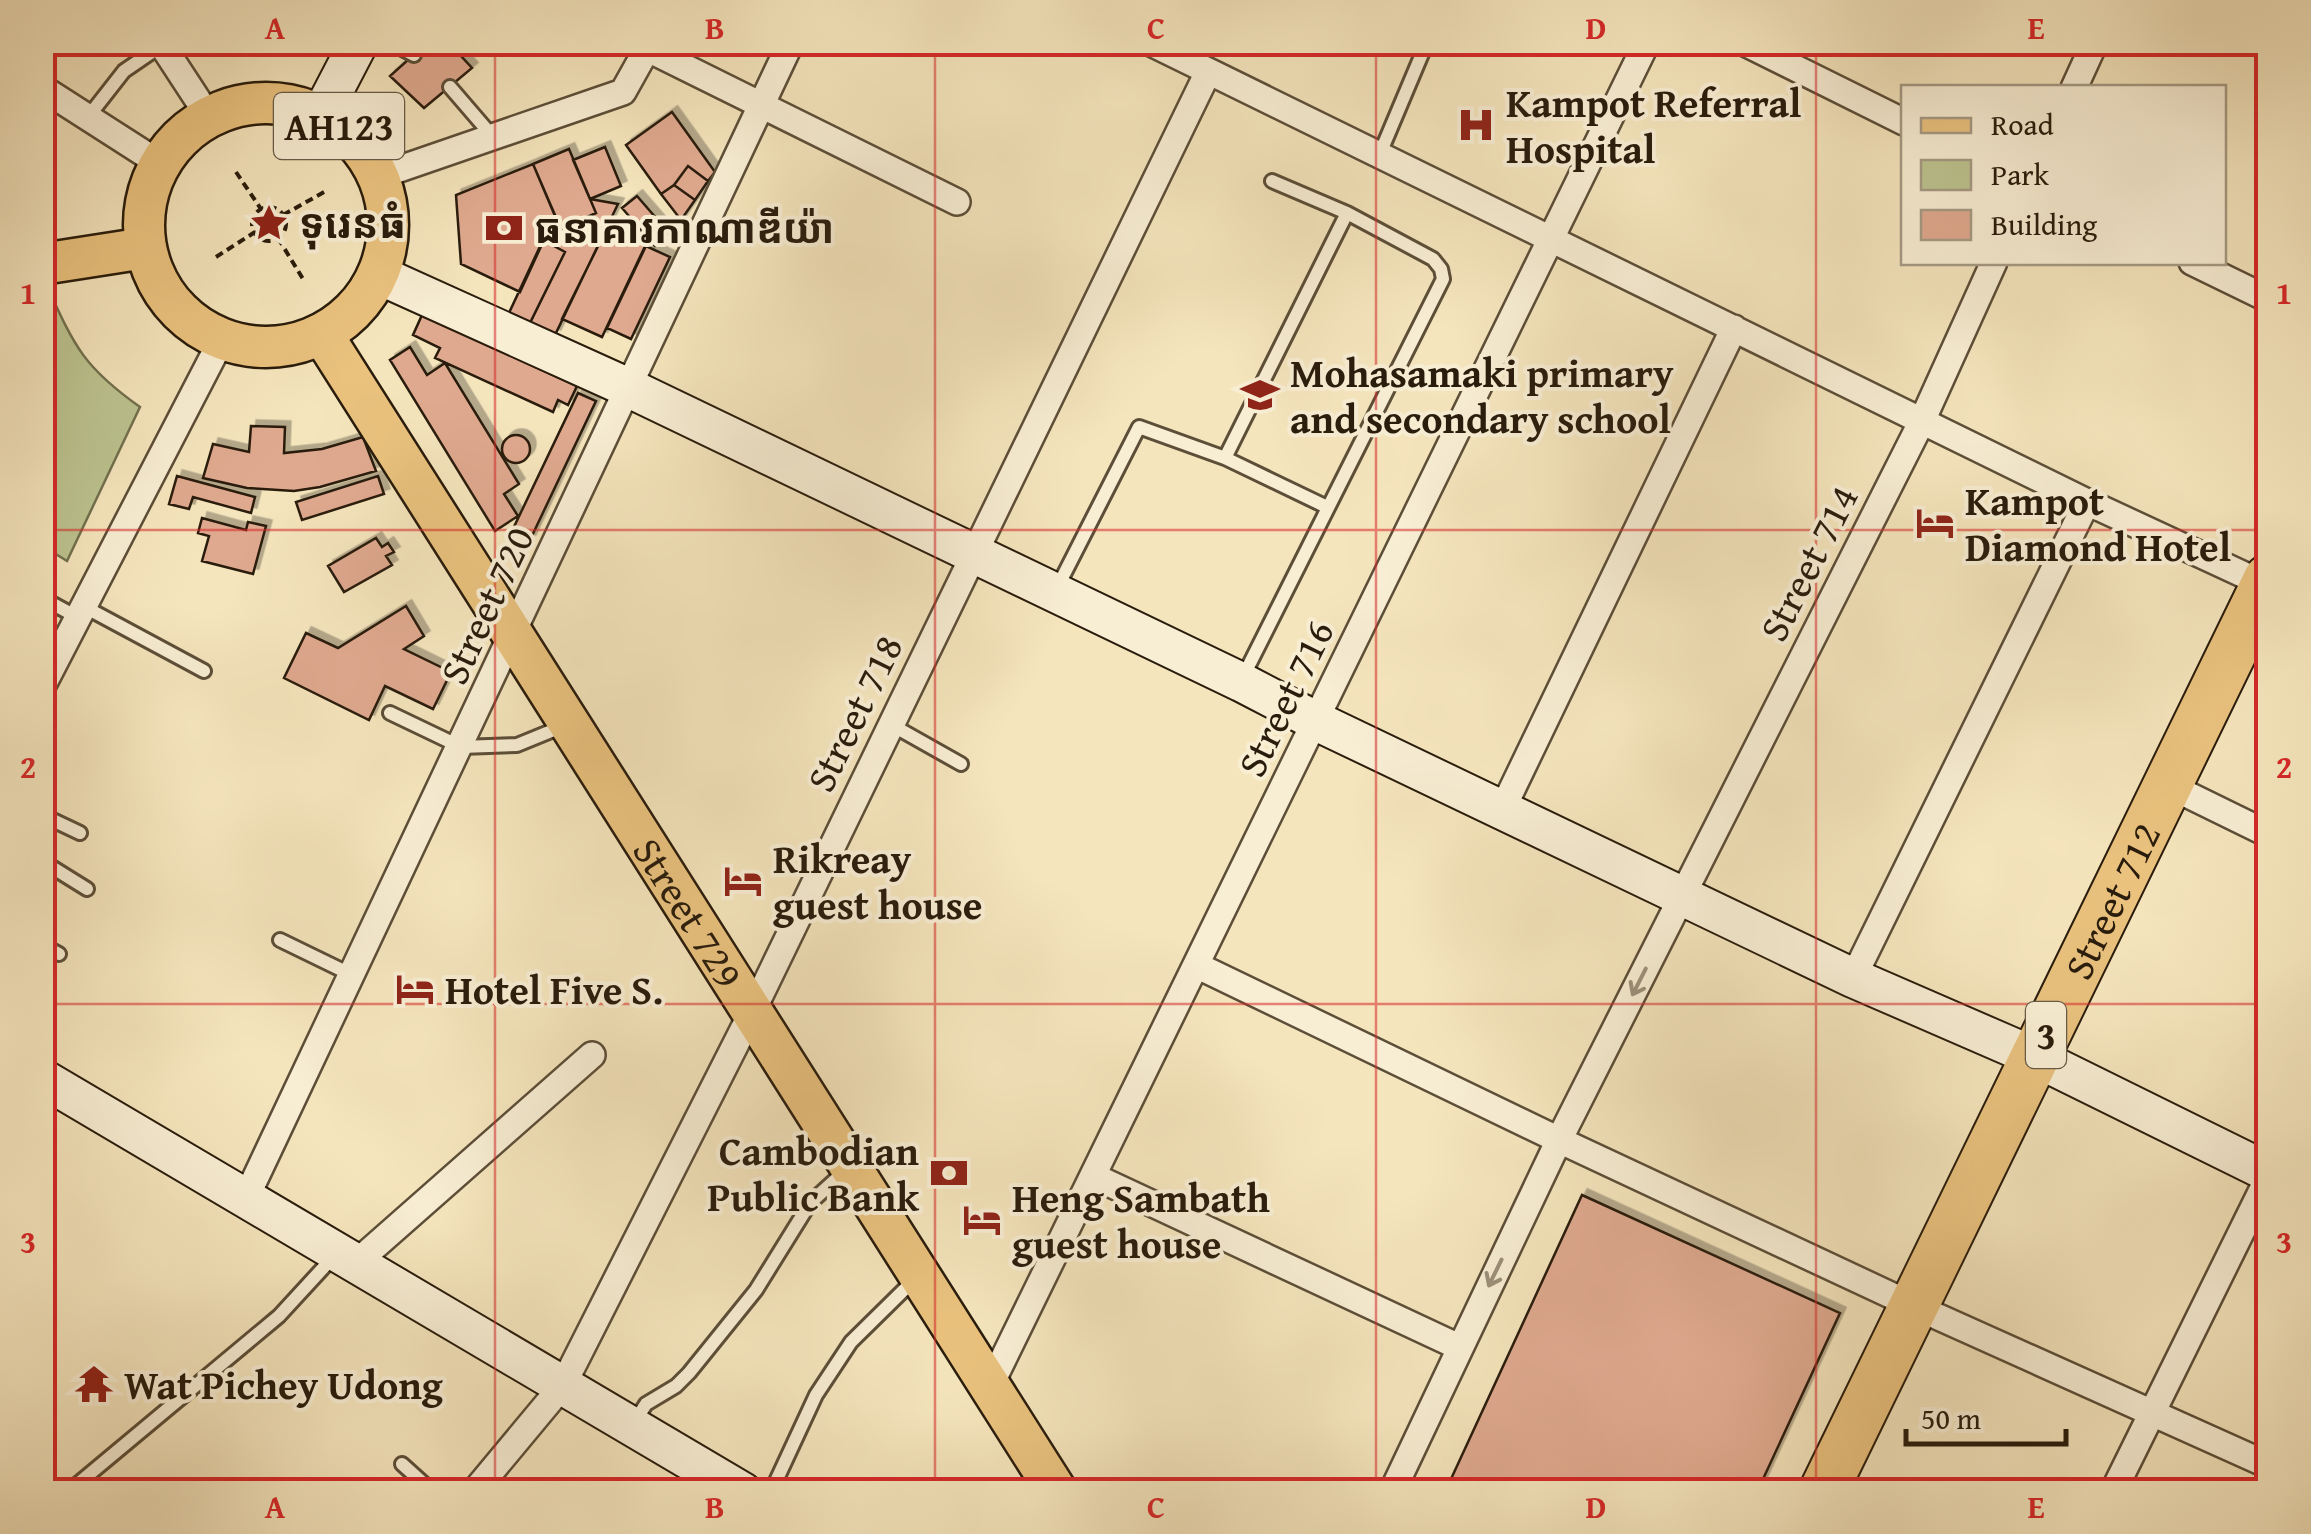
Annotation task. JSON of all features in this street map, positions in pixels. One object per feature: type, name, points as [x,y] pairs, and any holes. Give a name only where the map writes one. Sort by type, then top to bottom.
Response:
[{"type":"highway","name":"Street 712","points":[[1824,1492],[2268,583]]},
{"type":"main road","name":"AH123","points":[[253,103],[293,105],[321,115],[358,144],[379,176],[388,213],[379,275],[354,310],[322,334],[301,343],[272,347],[222,340],[192,324],[168,300],[151,270],[144,248],[144,211],[159,162],[180,137],[208,117],[253,103]]},
{"type":"main road","points":[[42,264],[144,248]]},
{"type":"main road","name":"Street 729","points":[[322,334],[1057,1492]]},
{"type":"street","points":[[321,115],[359,42]]},
{"type":"street","name":"Street 720","points":[[246,1198],[791,42]]},
{"type":"street","points":[[1149,42],[2087,502],[2268,583]]},
{"type":"street","name":"Street 716","points":[[990,1386],[1647,42]]},
{"type":"street","points":[[1743,42],[1901,121]]},
{"type":"street","points":[[2075,85],[2095,42]]},
{"type":"street","points":[[161,44],[208,117]]},
{"type":"street","points":[[379,176],[623,92],[640,46],[957,202]]},
{"type":"street","name":"Street 718","points":[[474,1492],[563,1385],[752,1012],[1208,72]]},
{"type":"street","points":[[42,88],[159,162]]},
{"type":"street","name":"Street 714","points":[[1392,1492],[1559,1140],[1922,421],[1993,265]]},
{"type":"street","points":[[2198,265],[2268,299]]},
{"type":"street","points":[[379,275],[629,388],[1854,978],[2035,1056],[2268,1175],[2113,1492]]},
{"type":"street","points":[[1502,810],[1734,328]]},
{"type":"street","points":[[42,686],[222,340]]},
{"type":"street","points":[[1854,978],[2087,502]]},
{"type":"street","points":[[2168,785],[2268,834]]},
{"type":"street","points":[[1196,964],[1914,1306],[2268,1465]]},
{"type":"street","points":[[347,1258],[592,1056]]},
{"type":"street","points":[[42,1078],[744,1492]]},
{"type":"street","points":[[1094,1176],[1459,1348]]},
{"type":"lane","points":[[389,42],[414,55]]},
{"type":"lane","points":[[1379,156],[1427,42]]},
{"type":"lane","points":[[88,117],[124,71],[161,44]]},
{"type":"lane","points":[[450,86],[493,137]]},
{"type":"lane","points":[[1241,682],[1443,279],[1433,259],[1348,213],[1272,181]]},
{"type":"lane","points":[[1225,458],[1348,213]]},
{"type":"lane","points":[[1055,592],[1140,426],[1225,458],[1327,507]]},
{"type":"lane","points":[[42,598],[204,671]]},
{"type":"lane","points":[[390,713],[460,746],[518,745],[569,724]]},
{"type":"lane","points":[[890,724],[961,764]]},
{"type":"lane","points":[[42,814],[80,833]]},
{"type":"lane","points":[[42,861],[87,889]]},
{"type":"lane","points":[[280,940],[352,975]]},
{"type":"lane","points":[[42,944],[58,954]]},
{"type":"lane","points":[[632,1426],[646,1404],[689,1373],[756,1290],[810,1203],[850,1166]]},
{"type":"lane","points":[[68,1492],[347,1258]]},
{"type":"lane","points":[[771,1492],[816,1395],[850,1342],[919,1274]]},
{"type":"lane","points":[[402,1464],[433,1492]]},
{"type":"path","points":[[236,172],[261,209]]},
{"type":"path","points":[[284,215],[326,190]]},
{"type":"path","points":[[261,209],[274,208],[284,215]]},
{"type":"path","points":[[261,209],[254,219],[262,239],[278,238],[285,230],[284,215]]},
{"type":"path","points":[[216,257],[256,232]]},
{"type":"path","points":[[278,238],[303,279]]},
{"type":"green space","points":[[43,288],[48,288],[66,326],[94,368],[140,407],[67,561],[43,546]]},
{"type":"building","points":[[428,42],[448,42],[472,68],[424,108],[390,76]]},
{"type":"building","points":[[672,112],[715,172],[708,181],[688,166],[674,185],[661,194],[626,145]]},
{"type":"building","points":[[605,147],[621,186],[590,199],[573,160]]},
{"type":"building","points":[[569,149],[596,213],[561,229],[533,164]]},
{"type":"building","name":"ធនាគារកាណាឌីយ៉ា","points":[[533,164],[555,216],[520,292],[461,264],[456,195]]},
{"type":"building","points":[[688,166],[708,181],[695,200],[674,185]]},
{"type":"building","points":[[674,185],[695,200],[681,220],[661,194]]},
{"type":"building","points":[[637,196],[669,233],[655,246],[622,208]]},
{"type":"building","points":[[590,199],[618,204],[555,335],[530,323],[565,252],[543,240],[555,216],[561,229],[596,213]]},
{"type":"building","points":[[610,222],[648,240],[602,337],[562,319]]},
{"type":"building","points":[[543,240],[565,252],[530,323],[509,313]]},
{"type":"building","points":[[646,246],[670,257],[631,339],[607,328]]},
{"type":"building","points":[[422,315],[577,386],[568,405],[558,400],[553,412],[435,358],[440,348],[413,335]]},
{"type":"building","points":[[410,347],[427,375],[445,363],[519,484],[504,494],[518,516],[495,531],[390,360]]},
{"type":"building","points":[[578,393],[596,401],[530,540],[512,531]]},
{"type":"building","points":[[251,426],[285,427],[284,453],[322,449],[363,437],[376,471],[294,491],[247,488],[203,478],[213,444],[249,452]]},
{"type":"building","points":[[516,435],[526,439],[530,449],[526,459],[516,463],[506,459],[502,449],[506,439]]},
{"type":"building","points":[[177,476],[255,497],[251,513],[193,497],[189,509],[169,504]]},
{"type":"building","points":[[378,476],[384,494],[302,520],[296,502]]},
{"type":"building","points":[[202,518],[246,530],[248,522],[266,526],[253,574],[202,561],[209,536],[198,533]]},
{"type":"building","points":[[376,538],[382,547],[388,543],[394,552],[386,556],[392,565],[344,592],[328,566]]},
{"type":"building","points":[[406,606],[424,636],[404,649],[451,672],[433,709],[385,686],[369,720],[284,678],[306,633],[338,648]]},
{"type":"building","points":[[1582,1195],[1840,1313],[1757,1492],[1445,1492]]},
{"type":"place","name":"Kampot Referral Hospital","points":[[1476,125]]},
{"type":"place","name":"ទុរេនធំ","points":[[269,223]]},
{"type":"place","name":"ធនាគារកាណាឌីយ៉ា","points":[[504,228]]},
{"type":"place","name":"Mohasamaki primary and secondary school","points":[[1260,395]]},
{"type":"place","name":"Kampot Diamond Hotel","points":[[1935,523]]},
{"type":"place","name":"Rikreay guest house","points":[[743,881]]},
{"type":"place","name":"Hotel Five S.","points":[[415,989]]},
{"type":"place","name":"Cambodian Public Bank","points":[[949,1173]]},
{"type":"place","name":"Heng Sambath guest house","points":[[982,1220]]},
{"type":"place","name":"Wat Pichey Udong","points":[[94,1384]]}]
